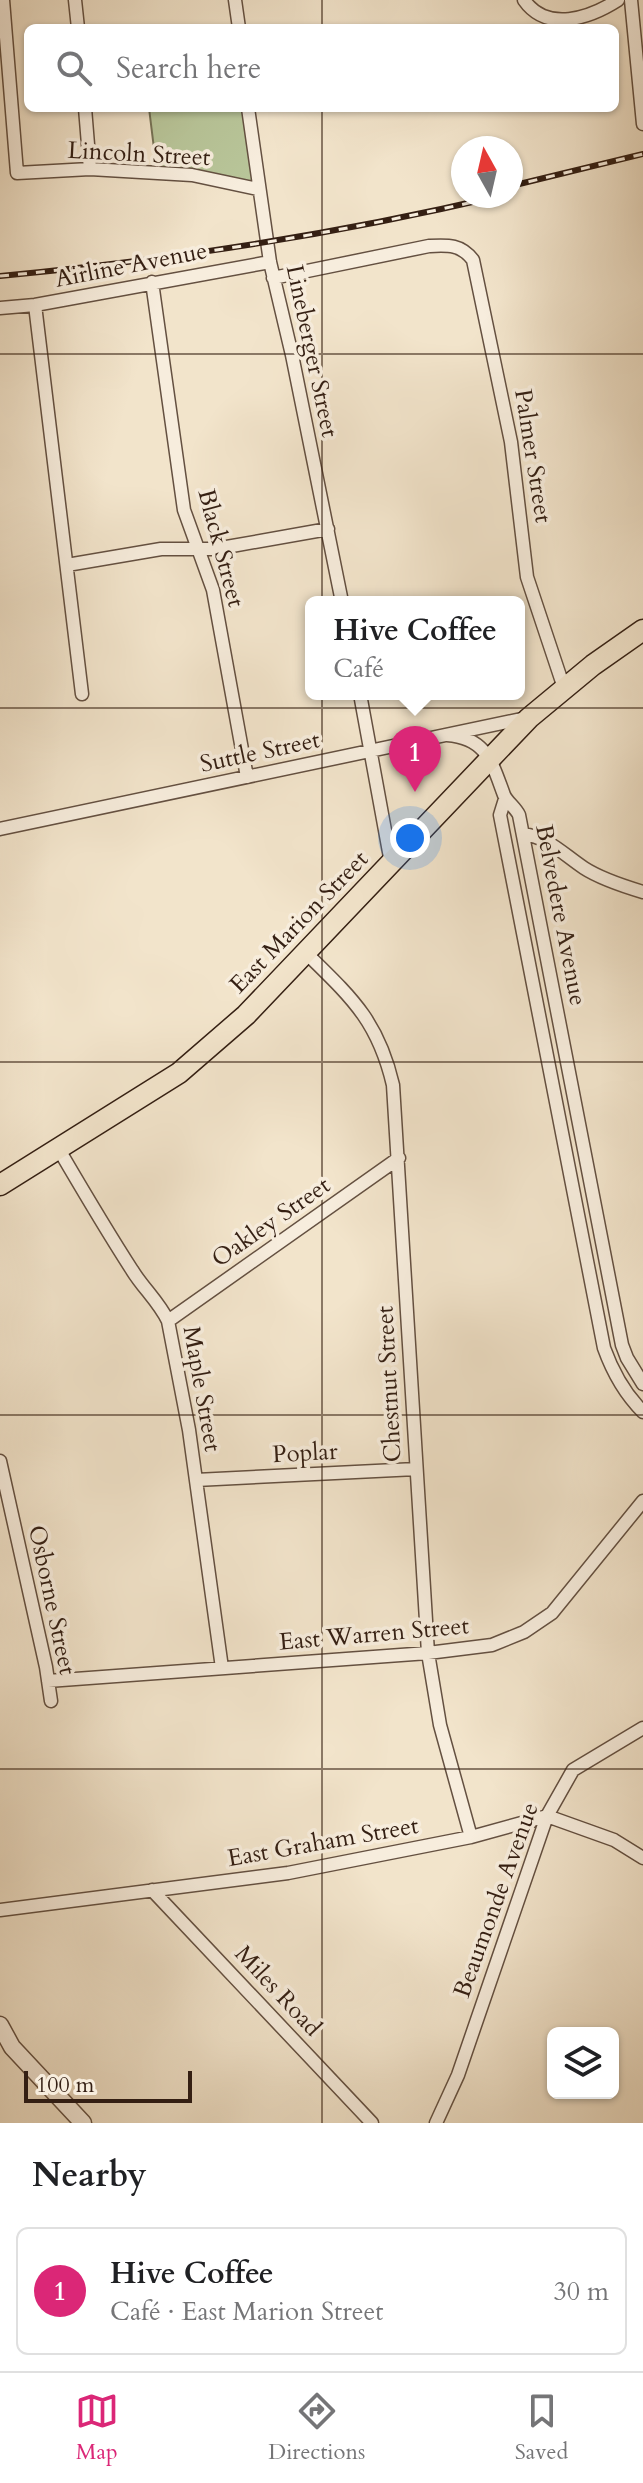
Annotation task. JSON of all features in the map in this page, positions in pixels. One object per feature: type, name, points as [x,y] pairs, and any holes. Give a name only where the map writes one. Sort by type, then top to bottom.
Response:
[{"type":"main road","name":"East Marion Street","points":[[0,1185],[191,1064],[246,1015],[529,718],[643,630]]},
{"type":"street","points":[[3,0],[3,26]]},
{"type":"street","points":[[75,0],[78,24]]},
{"type":"street","points":[[235,0],[238,24]]},
{"type":"street","points":[[524,0],[546,20],[566,21],[602,10],[618,0]]},
{"type":"street","points":[[631,0],[643,124]]},
{"type":"street","name":"Lincoln Street","points":[[3,26],[17,173],[90,169],[192,175],[258,189]]},
{"type":"street","points":[[85,112],[90,169]]},
{"type":"street","name":"Lineberger Street","points":[[248,112],[273,278],[292,355],[341,596]]},
{"type":"street","name":"Palmer Street","points":[[273,278],[429,246],[446,245],[467,252],[476,265],[511,442],[527,577],[564,688]]},
{"type":"street","name":"Airline Avenue","points":[[0,308],[35,305],[270,262]]},
{"type":"street","name":"Black Street","points":[[152,282],[184,510],[213,590],[247,777]]},
{"type":"street","points":[[35,305],[82,694]]},
{"type":"street","points":[[67,565],[161,549],[215,549],[328,529]]},
{"type":"street","points":[[361,700],[391,863]]},
{"type":"street","name":"Suttle Street","points":[[0,829],[529,718]]},
{"type":"street","points":[[447,735],[469,738],[489,758]]},
{"type":"street","name":"Belvedere Avenue","points":[[489,758],[505,799],[518,812],[623,1349],[643,1384]]},
{"type":"street","name":"Belvedere Avenue","points":[[505,799],[500,813],[604,1348],[614,1374],[628,1397],[643,1412]]},
{"type":"street","points":[[523,834],[542,839],[601,877],[643,892]]},
{"type":"street","name":"Chestnut Street","points":[[306,953],[365,1015],[380,1039],[393,1085],[428,1653],[440,1725],[471,1837]]},
{"type":"street","points":[[545,1048],[563,1045]]},
{"type":"street","name":"Maple Street","points":[[58,1148],[113,1241],[135,1275],[163,1309],[168,1321],[196,1480],[222,1668]]},
{"type":"street","name":"Oakley Street","points":[[168,1321],[399,1158]]},
{"type":"street","points":[[588,1268],[606,1265]]},
{"type":"street","name":"Osborne Street","points":[[0,1461],[51,1701]]},
{"type":"street","name":"Poplar","points":[[196,1480],[416,1469]]},
{"type":"street","name":"East Warren Street","points":[[48,1681],[428,1653],[492,1645],[543,1621],[566,1599],[643,1501]]},
{"type":"street","name":"Beaumonde Avenue","points":[[436,2123],[445,2106],[547,1816],[573,1770],[643,1728]]},
{"type":"street","points":[[547,1816],[614,1840],[643,1858]]},
{"type":"street","name":"East Graham Street","points":[[0,1910],[288,1873],[471,1837],[547,1816]]},
{"type":"street","name":"Miles Road","points":[[152,1890],[372,2123]]},
{"type":"street","points":[[0,2025],[12,2047],[83,2123]]},
{"type":"street","points":[[445,2106],[450,2123]]},
{"type":"green space","points":[[149,112],[248,112],[258,189],[157,173]]},
{"type":"railway","points":[[523,183],[643,154]]},
{"type":"railway","points":[[0,276],[251,245],[451,206]]},
{"type":"place","name":"Hive Coffee","points":[[415,792]]}]
